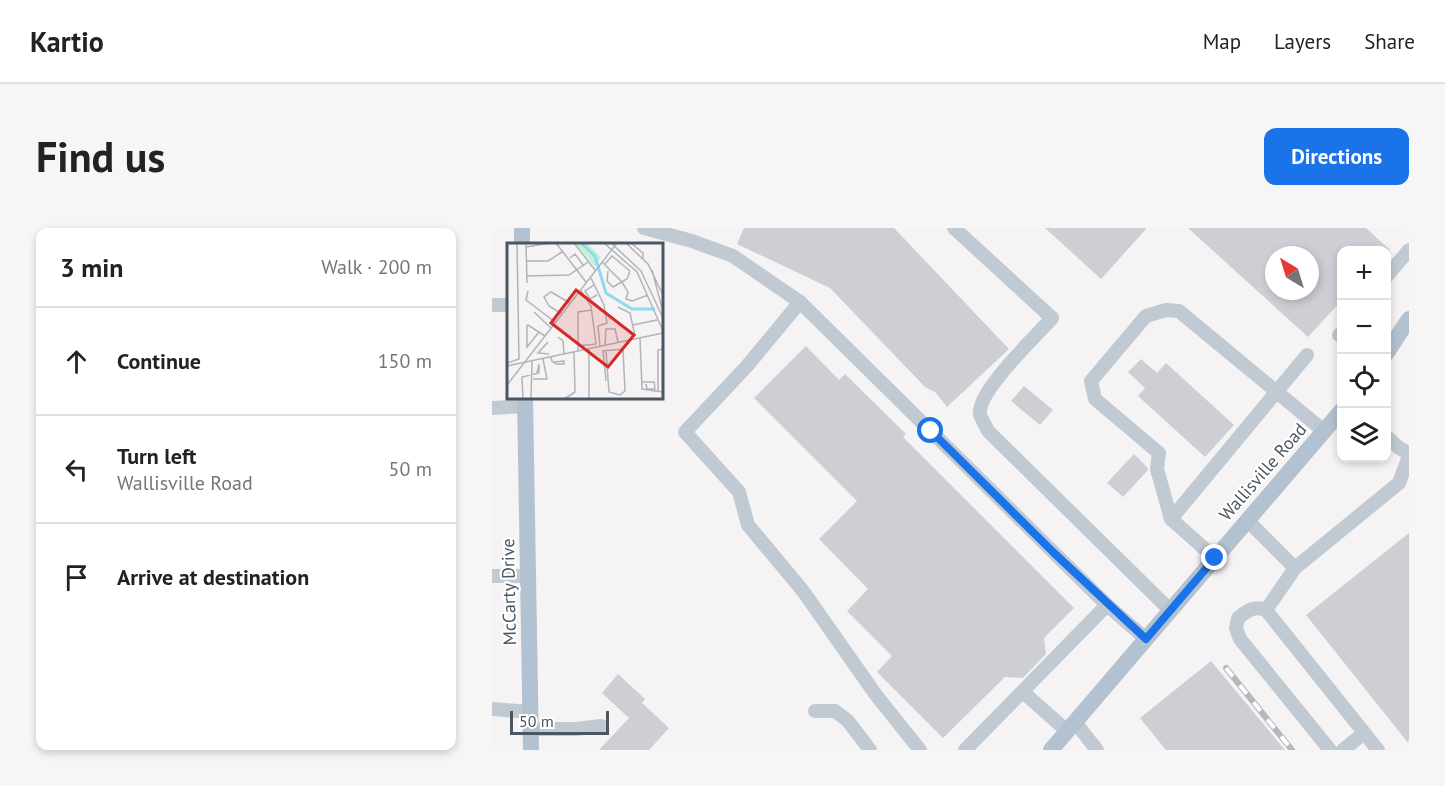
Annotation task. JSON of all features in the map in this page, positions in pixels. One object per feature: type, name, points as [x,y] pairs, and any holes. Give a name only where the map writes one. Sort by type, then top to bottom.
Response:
[{"type":"main road","points":[[1391,347],[1409,320]]},
{"type":"main road","points":[[1391,356],[1409,342]]},
{"type":"main road","name":"McCarty Drive","points":[[525,402],[531,750]]},
{"type":"main road","name":"Wallisville Road","points":[[1051,750],[1337,415]]},
{"type":"lane","points":[[644,228],[692,241],[733,256],[800,302],[1107,605],[1146,639]]},
{"type":"lane","points":[[954,228],[1052,318],[989,388],[981,402],[980,415],[988,431],[1170,611]]},
{"type":"lane","points":[[1391,272],[1409,250]]},
{"type":"lane","points":[[800,302],[747,366],[686,432],[739,492],[748,525],[803,591],[870,687],[920,750]]},
{"type":"lane","points":[[492,305],[507,306]]},
{"type":"lane","points":[[1215,558],[1171,519],[1157,469],[1159,453],[1095,399],[1091,381],[1139,324],[1146,316],[1166,310],[1179,311],[1324,431]]},
{"type":"lane","points":[[1171,519],[1307,355]]},
{"type":"lane","points":[[492,408],[525,402]]},
{"type":"lane","points":[[1266,610],[1295,568],[1400,483],[1409,455],[1391,441]]},
{"type":"lane","points":[[1247,520],[1295,568]]},
{"type":"lane","points":[[492,576],[528,576]]},
{"type":"lane","points":[[965,750],[1107,605]]},
{"type":"lane","points":[[1330,750],[1240,639],[1236,628],[1238,618],[1248,610],[1259,607],[1266,610],[1378,750]]},
{"type":"lane","points":[[1023,692],[1071,727],[1097,750]]},
{"type":"lane","points":[[492,709],[530,720],[576,729],[601,726]]},
{"type":"lane","points":[[815,711],[835,711],[848,721],[870,750]]},
{"type":"lane","points":[[1343,750],[1364,733]]},
{"type":"building","points":[[744,228],[894,228],[1009,349],[947,407],[935,392],[925,387],[830,288],[737,244]]},
{"type":"building","points":[[1045,228],[1147,228],[1101,279]]},
{"type":"building","points":[[1188,228],[1366,228],[1386,246],[1337,246],[1337,305],[1308,337],[1267,300],[1319,300],[1319,246],[1265,246],[1265,298]]},
{"type":"building","points":[[806,346],[839,380],[845,374],[906,434],[903,437],[1074,608],[1044,638],[1046,654],[1023,678],[1005,677],[943,738],[877,672],[892,656],[847,611],[868,589],[819,539],[857,501],[754,398]]},
{"type":"building","points":[[1141,359],[1157,373],[1166,363],[1234,425],[1205,457],[1138,396],[1145,388],[1128,372]]},
{"type":"building","points":[[1024,386],[1053,410],[1040,425],[1011,401]]},
{"type":"building","points":[[1134,454],[1148,470],[1123,497],[1107,483]]},
{"type":"building","points":[[1409,533],[1409,744],[1306,615]]},
{"type":"building","points":[[1211,661],[1285,750],[1166,750],[1140,718]]},
{"type":"building","points":[[618,674],[645,699],[642,703],[669,728],[649,750],[599,750],[629,718],[602,693]]},
{"type":"railway","points":[[1226,668],[1292,750]]},
{"type":"route","points":[[931,431],[1107,605],[1146,639],[1215,558]]}]
